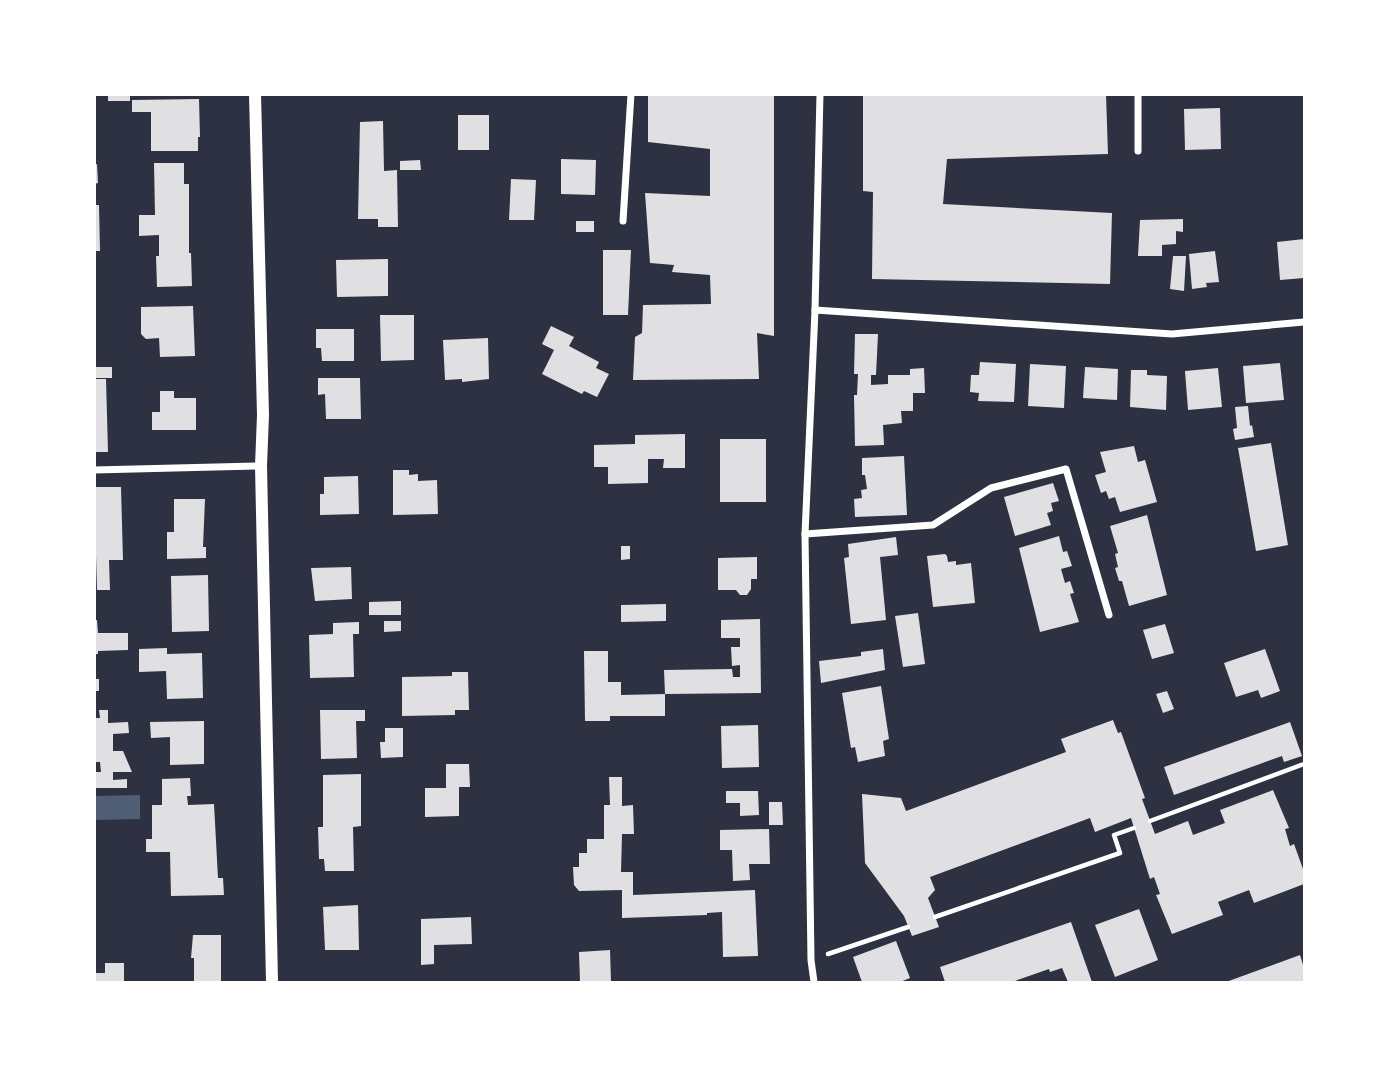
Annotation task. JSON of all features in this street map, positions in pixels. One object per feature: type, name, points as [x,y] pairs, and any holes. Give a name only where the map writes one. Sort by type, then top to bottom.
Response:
[{"type":"street","points":[[255,94],[272,982]]},
{"type":"street","points":[[623,221],[631,94]]},
{"type":"street","points":[[814,982],[811,960],[805,534],[815,310],[820,94]]},
{"type":"street","points":[[1138,94],[1138,150]]},
{"type":"street","points":[[815,310],[1172,334],[1304,322]]},
{"type":"street","points":[[94,470],[261,466]]},
{"type":"street","points":[[805,534],[933,525],[991,488],[1066,469],[1109,615]]},
{"type":"path","points":[[1150,821],[1304,764]]},
{"type":"path","points":[[935,917],[1120,853],[1114,835],[1134,828]]},
{"type":"path","points":[[811,960],[908,927]]},
{"type":"water","points":[[140,795],[140,819],[95,820],[95,796]]},
{"type":"building","points":[[108,94],[130,94],[130,101],[108,101]]},
{"type":"building","points":[[648,94],[774,94],[774,336],[757,333],[759,379],[633,380],[635,337],[642,333],[643,305],[711,304],[710,275],[672,272],[674,265],[650,263],[645,193],[710,196],[710,149],[648,142]]},
{"type":"building","points":[[863,94],[1106,94],[1108,154],[947,159],[943,204],[1112,213],[1110,284],[872,279],[873,192],[863,191]]},
{"type":"building","points":[[199,99],[198,151],[151,151],[151,112],[132,112],[132,100]]},
{"type":"building","points":[[1220,108],[1221,149],[1185,150],[1184,109]]},
{"type":"building","points":[[458,115],[489,115],[489,150],[458,150]]},
{"type":"building","points":[[383,121],[384,171],[397,170],[398,227],[378,227],[378,219],[358,219],[360,122]]},
{"type":"building","points":[[561,159],[596,160],[595,195],[561,194]]},
{"type":"building","points":[[420,160],[421,170],[400,170],[400,161]]},
{"type":"building","points":[[154,163],[184,163],[184,184],[189,184],[192,286],[157,287],[156,256],[159,256],[159,235],[139,236],[139,215],[155,215]]},
{"type":"building","points":[[97,164],[98,183],[94,184],[94,165]]},
{"type":"building","points":[[511,179],[536,180],[534,220],[509,220]]},
{"type":"building","points":[[94,205],[99,205],[100,251],[94,251]]},
{"type":"building","points":[[1183,219],[1183,232],[1176,231],[1176,244],[1162,245],[1162,256],[1138,256],[1140,220]]},
{"type":"building","points":[[576,221],[594,221],[594,232],[576,232]]},
{"type":"building","points":[[1304,239],[1304,278],[1280,280],[1277,242]]},
{"type":"building","points":[[603,250],[631,250],[628,315],[603,315]]},
{"type":"building","points":[[1215,251],[1219,282],[1206,283],[1207,287],[1192,289],[1189,254]]},
{"type":"building","points":[[1173,256],[1186,256],[1184,291],[1170,289]]},
{"type":"building","points":[[388,259],[388,296],[337,297],[336,260]]},
{"type":"building","points":[[193,306],[195,356],[160,357],[159,338],[146,339],[141,334],[141,307]]},
{"type":"building","points":[[380,315],[414,315],[414,360],[381,361]]},
{"type":"building","points":[[551,326],[574,337],[569,346],[599,362],[596,368],[609,374],[597,397],[584,391],[582,394],[542,374],[554,350],[542,344]]},
{"type":"building","points":[[316,329],[354,329],[354,361],[322,361],[321,348],[316,348]]},
{"type":"building","points":[[855,334],[878,334],[876,375],[871,375],[871,385],[888,384],[888,375],[910,375],[910,369],[924,368],[925,393],[913,393],[913,411],[901,411],[902,423],[883,425],[884,445],[855,446],[854,395],[857,395],[858,374],[854,374]]},
{"type":"building","points":[[488,338],[489,379],[462,382],[462,379],[445,380],[443,340]]},
{"type":"building","points":[[980,362],[1016,364],[1014,402],[978,401],[979,393],[970,392],[971,375],[979,375]]},
{"type":"building","points":[[1280,363],[1284,400],[1246,403],[1243,366]]},
{"type":"building","points":[[1030,364],[1066,366],[1064,408],[1028,406]]},
{"type":"building","points":[[94,367],[112,367],[112,378],[94,378]]},
{"type":"building","points":[[1085,367],[1118,369],[1117,400],[1083,398]]},
{"type":"building","points":[[1218,368],[1222,407],[1188,410],[1185,371]]},
{"type":"building","points":[[1131,370],[1147,370],[1147,375],[1167,376],[1166,410],[1130,407]]},
{"type":"building","points":[[318,378],[360,378],[361,419],[326,419],[325,394],[318,395]]},
{"type":"building","points":[[94,379],[106,379],[108,452],[94,452]]},
{"type":"building","points":[[160,391],[174,391],[174,398],[196,398],[196,430],[152,430],[152,412],[160,412]]},
{"type":"building","points":[[1248,406],[1254,437],[1235,440],[1235,407]]},
{"type":"building","points":[[685,434],[685,468],[663,468],[664,459],[648,459],[648,483],[608,484],[608,467],[594,467],[594,445],[635,444],[635,435]]},
{"type":"building","points":[[720,439],[766,439],[766,502],[720,502]]},
{"type":"building","points":[[1271,443],[1288,545],[1256,551],[1238,448]]},
{"type":"building","points":[[1134,446],[1138,462],[1145,460],[1157,502],[1120,512],[1115,497],[1109,499],[1106,491],[1101,493],[1095,475],[1106,472],[1100,452]]},
{"type":"building","points":[[904,456],[907,515],[855,517],[854,499],[862,498],[861,490],[867,489],[865,475],[862,475],[862,458]]},
{"type":"building","points":[[393,470],[409,470],[409,475],[418,474],[418,481],[437,480],[438,514],[393,515]]},
{"type":"building","points":[[358,476],[359,514],[320,515],[320,494],[324,494],[324,477]]},
{"type":"building","points":[[1053,483],[1059,501],[1051,503],[1053,511],[1047,513],[1051,525],[1015,536],[1004,497]]},
{"type":"building","points":[[94,487],[121,487],[123,560],[109,560],[110,590],[97,590]]},
{"type":"building","points":[[174,499],[205,499],[203,547],[206,547],[206,558],[167,559],[167,532],[174,532]]},
{"type":"building","points":[[1147,515],[1167,595],[1129,606],[1115,568],[1118,567],[1115,554],[1118,553],[1110,526]]},
{"type":"building","points":[[1059,536],[1063,552],[1067,551],[1072,566],[1061,569],[1065,583],[1070,581],[1074,593],[1070,594],[1079,622],[1040,632],[1019,548]]},
{"type":"building","points":[[896,537],[898,555],[880,557],[886,620],[851,624],[844,558],[849,557],[848,544]]},
{"type":"building","points":[[621,546],[630,546],[630,559],[621,560]]},
{"type":"building","points":[[945,554],[948,562],[956,561],[956,565],[971,563],[975,603],[933,607],[927,556]]},
{"type":"building","points":[[757,557],[757,579],[751,579],[751,589],[747,595],[740,595],[736,590],[718,590],[718,558]]},
{"type":"building","points":[[351,567],[352,599],[315,601],[311,568]]},
{"type":"building","points":[[208,575],[209,631],[172,632],[171,576]]},
{"type":"building","points":[[401,601],[401,615],[369,615],[369,602]]},
{"type":"building","points":[[666,604],[666,621],[621,622],[621,605]]},
{"type":"building","points":[[918,613],[925,664],[903,667],[895,616]]},
{"type":"building","points":[[760,619],[761,693],[665,694],[664,670],[732,669],[733,677],[740,677],[740,665],[732,666],[731,647],[740,647],[740,638],[721,638],[721,620]]},
{"type":"building","points":[[94,620],[97,620],[98,633],[128,633],[128,650],[98,651],[98,654],[94,654]]},
{"type":"building","points":[[384,621],[401,621],[401,631],[384,632]]},
{"type":"building","points":[[359,622],[359,634],[353,634],[354,677],[310,678],[309,635],[333,634],[333,623]]},
{"type":"building","points":[[1165,624],[1174,653],[1152,659],[1143,630]]},
{"type":"building","points":[[167,648],[167,654],[202,653],[203,698],[167,699],[166,671],[139,672],[139,649]]},
{"type":"building","points":[[883,649],[885,670],[821,683],[819,661],[861,656],[861,652]]},
{"type":"building","points":[[1265,649],[1280,691],[1261,698],[1258,690],[1236,697],[1224,663]]},
{"type":"building","points":[[584,651],[608,651],[608,682],[621,682],[621,695],[665,694],[665,716],[610,716],[610,721],[585,721]]},
{"type":"building","points":[[452,672],[468,672],[469,710],[455,710],[455,715],[402,716],[402,677],[452,676]]},
{"type":"building","points":[[94,679],[99,679],[99,691],[94,691]]},
{"type":"building","points":[[881,686],[889,739],[883,741],[885,756],[858,762],[855,747],[851,748],[842,693]]},
{"type":"building","points":[[1167,691],[1174,709],[1163,713],[1156,694]]},
{"type":"building","points":[[99,710],[108,710],[108,723],[128,722],[129,733],[113,734],[113,751],[123,751],[132,772],[113,772],[113,780],[127,779],[127,788],[94,788],[94,772],[101,772],[100,762],[94,762],[94,718],[100,718]]},
{"type":"building","points":[[320,710],[365,710],[365,721],[356,721],[357,758],[321,759]]},
{"type":"building","points":[[1113,720],[1118,733],[1121,732],[1155,834],[1188,821],[1193,835],[1225,823],[1220,810],[1273,790],[1289,828],[1285,829],[1290,846],[1294,844],[1303,869],[1304,884],[1254,903],[1249,890],[1218,902],[1223,915],[1172,934],[1156,895],[1160,894],[1154,877],[1150,879],[1131,818],[1095,832],[1090,818],[930,877],[935,890],[928,898],[939,927],[912,936],[904,916],[865,863],[862,794],[901,798],[906,811],[1066,752],[1061,739]]},
{"type":"building","points":[[204,721],[204,764],[170,765],[170,737],[151,738],[150,722]]},
{"type":"building","points":[[1290,722],[1302,756],[1284,762],[1282,756],[1174,795],[1164,767]]},
{"type":"building","points":[[758,725],[759,767],[722,768],[721,726]]},
{"type":"building","points":[[385,728],[403,728],[403,757],[381,758],[380,742],[385,742]]},
{"type":"building","points":[[446,764],[469,764],[470,787],[459,787],[459,816],[425,817],[425,788],[446,788]]},
{"type":"building","points":[[361,774],[361,826],[353,827],[354,871],[325,871],[324,859],[319,859],[318,827],[323,827],[323,775]]},
{"type":"building","points":[[609,777],[622,777],[622,806],[633,805],[634,834],[622,834],[621,872],[633,872],[633,895],[755,890],[758,956],[723,957],[722,912],[622,918],[622,890],[579,891],[574,885],[573,867],[579,867],[579,853],[587,853],[587,839],[604,839],[604,805],[610,805]]},
{"type":"building","points":[[190,778],[191,796],[187,796],[188,805],[214,804],[218,878],[223,878],[224,895],[171,896],[170,852],[146,852],[146,839],[152,839],[152,805],[162,805],[162,779]]},
{"type":"building","points":[[726,791],[758,791],[759,815],[740,816],[740,803],[726,803]]},
{"type":"building","points":[[769,802],[782,802],[783,825],[769,825]]},
{"type":"building","points":[[769,829],[770,864],[749,864],[750,880],[733,881],[732,850],[720,850],[720,830]]},
{"type":"building","points":[[358,905],[359,950],[325,950],[323,907]]},
{"type":"building","points":[[1139,909],[1158,960],[1115,977],[1095,925]]},
{"type":"building","points":[[471,917],[472,944],[434,945],[434,964],[421,965],[421,919]]},
{"type":"building","points":[[1071,922],[1092,982],[1068,982],[1062,968],[1050,972],[1049,969],[1012,982],[945,982],[940,967]]},
{"type":"building","points":[[193,935],[221,935],[221,982],[194,982],[194,958],[191,958]]},
{"type":"building","points":[[896,941],[910,978],[900,982],[862,982],[853,957]]},
{"type":"building","points":[[610,950],[611,982],[580,982],[579,952]]},
{"type":"building","points":[[1300,955],[1304,982],[1226,982]]},
{"type":"building","points":[[105,963],[124,963],[124,982],[94,982],[94,973],[105,973]]}]
